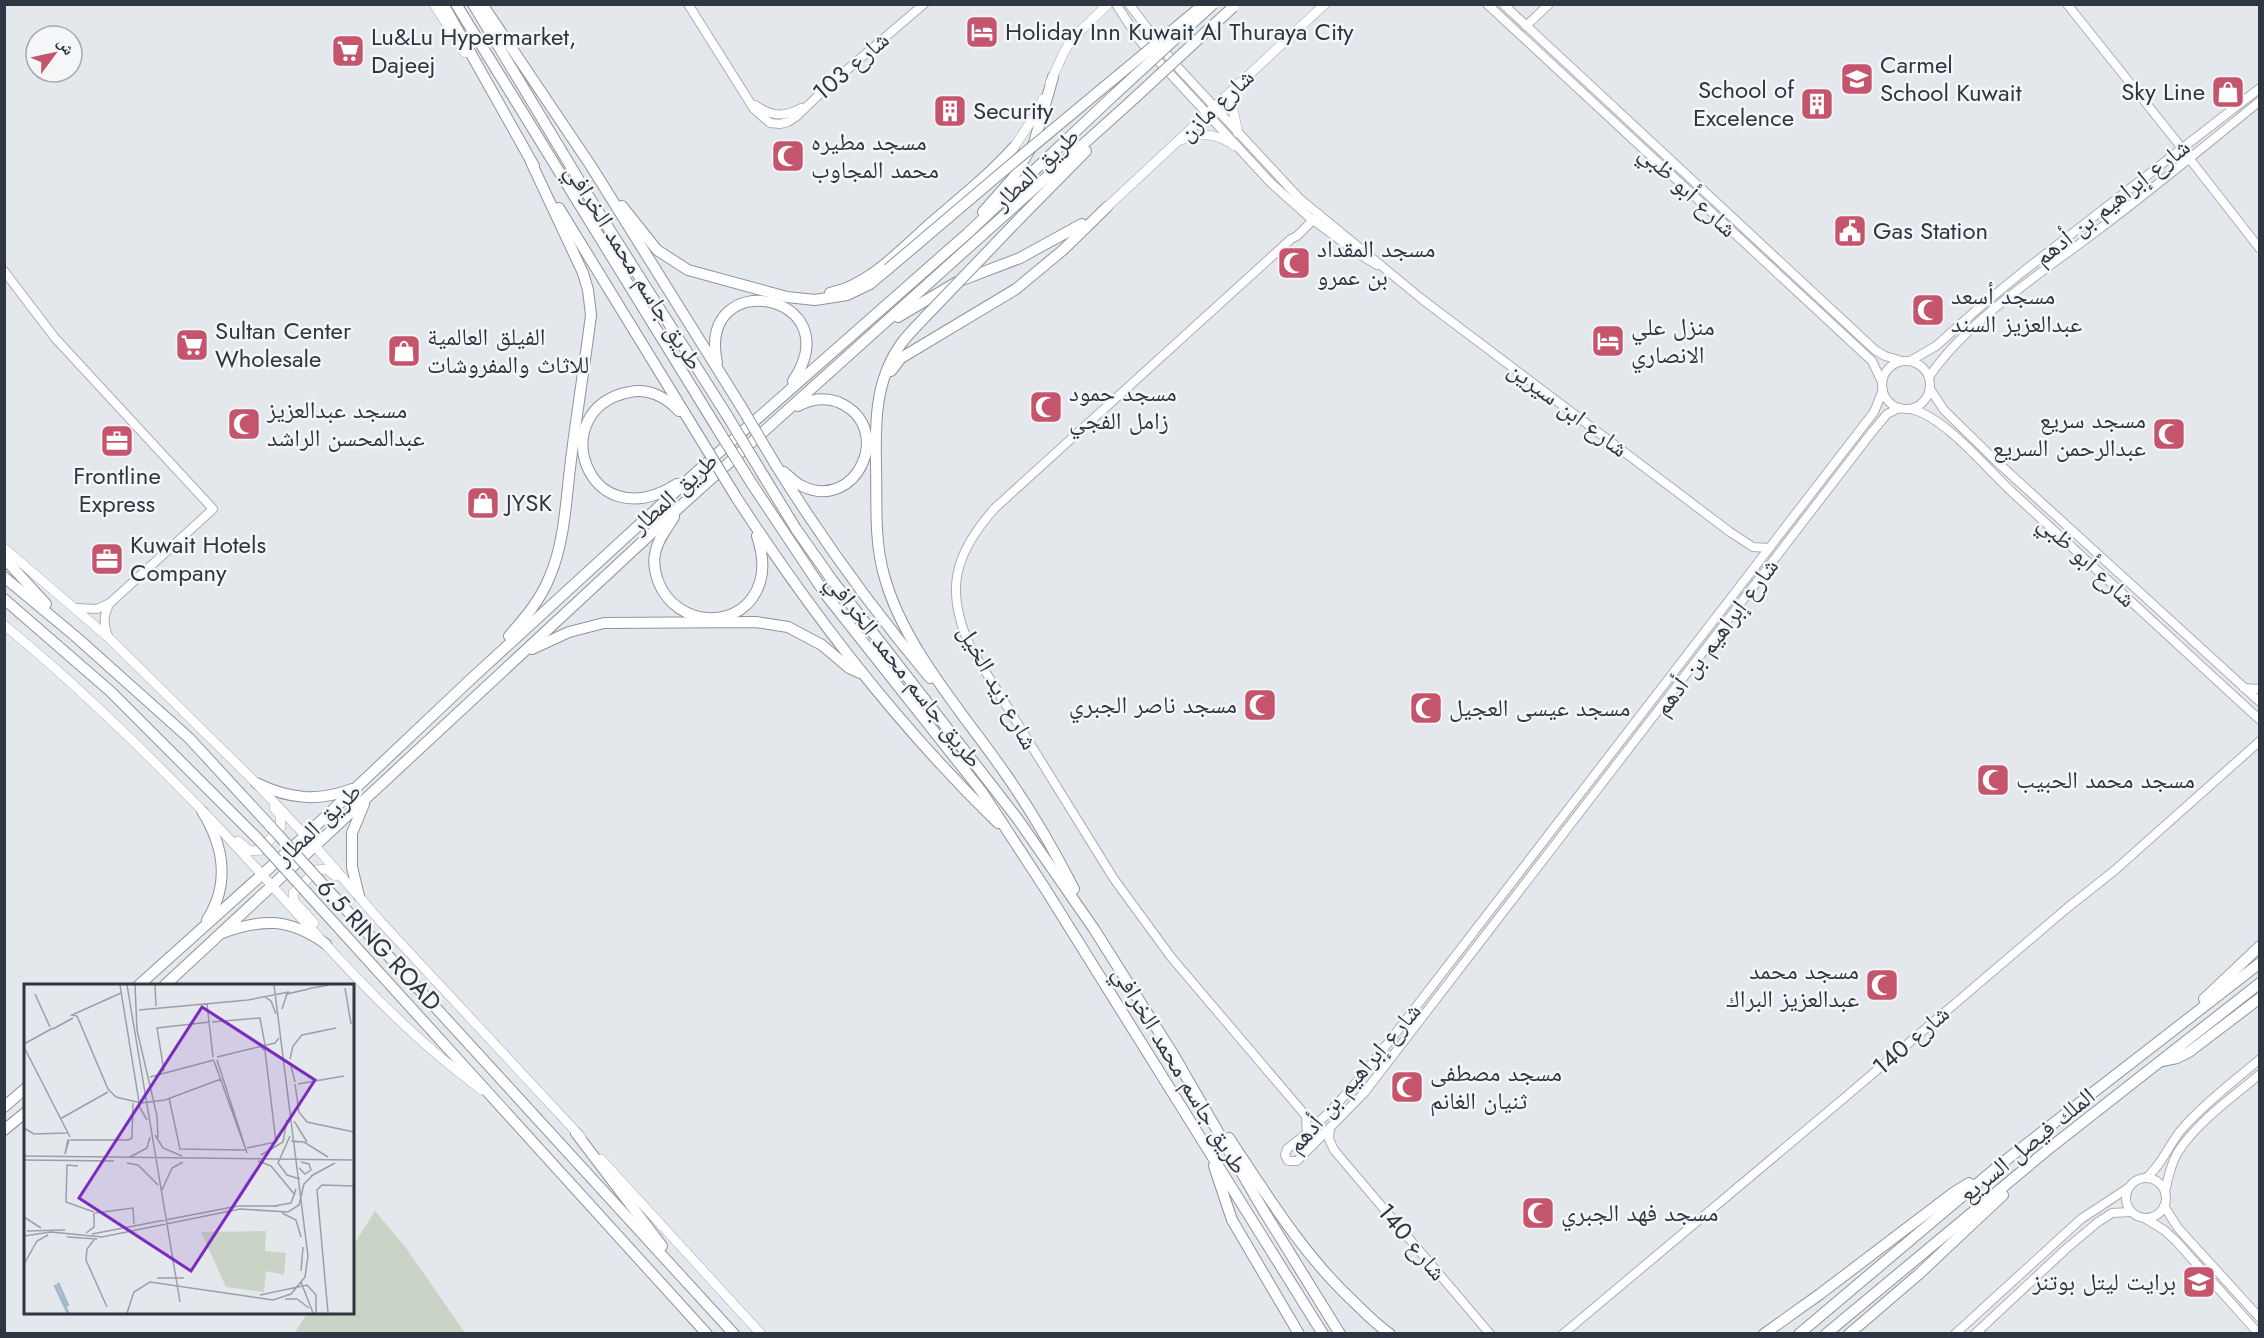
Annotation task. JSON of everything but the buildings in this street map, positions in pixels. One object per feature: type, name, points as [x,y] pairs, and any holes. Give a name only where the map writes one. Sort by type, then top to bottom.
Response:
[{"type":"highway","points":[[443,4],[531,162],[752,521],[863,675],[968,794],[1011,836]]},
{"type":"highway","name":"طريق جاسم محمد الخرافي","points":[[456,4],[752,484],[826,596],[982,792],[1210,1151],[1323,1334]]},
{"type":"highway","name":"طريق جاسم محمد الخرافي","points":[[473,4],[594,205],[796,529],[832,580],[1017,818],[1094,929],[1173,1054],[1262,1208],[1340,1334]]},
{"type":"highway","points":[[482,4],[591,166],[774,463],[839,560],[893,634],[973,729]]},
{"type":"highway","points":[[591,166],[641,233],[657,250],[688,270],[787,297],[822,300],[847,295],[870,284],[1204,4]]},
{"type":"highway","name":"طريق المطار","points":[[140,984],[306,835],[470,680],[700,469],[968,232],[1213,4]]},
{"type":"highway","name":"طريق المطار","points":[[166,984],[216,935],[683,504],[1234,6]]},
{"type":"highway","points":[[968,232],[989,203],[1013,178],[1029,151],[1041,122],[1053,77]]},
{"type":"highway","points":[[1094,929],[1059,860],[1032,816],[935,676],[895,605],[884,575],[877,520],[875,431],[882,381],[902,341],[1126,106]]},
{"type":"highway","points":[[787,297],[836,292],[863,280],[985,176],[1014,147]]},
{"type":"highway","points":[[470,680],[525,619],[550,576],[557,554],[565,511],[591,315],[583,273],[531,162]]},
{"type":"highway","points":[[878,404],[893,368],[901,358],[1016,289],[1063,250],[1107,207]]},
{"type":"highway","points":[[871,335],[957,282],[1036,251],[1067,234],[1107,207]]},
{"type":"highway","points":[[718,369],[715,345],[717,330],[722,320],[739,305],[750,301],[762,300],[774,303],[792,312],[799,320],[807,342],[805,362],[785,394]]},
{"type":"highway","points":[[696,431],[671,402],[645,391],[632,391],[604,402],[586,422],[582,447],[589,472],[605,491],[632,500],[660,494],[700,469]]},
{"type":"highway","points":[[774,463],[799,485],[819,491],[829,490],[849,481],[857,474],[867,456],[866,433],[862,423],[854,412],[831,400],[809,400],[775,420]]},
{"type":"highway","points":[[683,504],[659,540],[654,567],[660,588],[667,598],[686,613],[698,618],[722,617],[735,612],[756,592],[761,580],[763,558],[752,521]]},
{"type":"highway","points":[[4,558],[75,636]]},
{"type":"highway","name":"6.5 RING ROAD","points":[[4,576],[189,738],[734,1334]]},
{"type":"highway","name":"6.5 RING ROAD","points":[[4,599],[110,691],[258,839],[708,1334]]},
{"type":"highway","points":[[521,654],[569,632],[604,623],[756,622],[788,627],[822,645],[849,668],[863,675]]},
{"type":"highway","points":[[256,783],[275,792],[295,797],[316,798],[337,795],[358,786]]},
{"type":"highway","points":[[358,896],[352,867],[352,833],[365,799]]},
{"type":"highway","points":[[201,930],[213,910],[220,890],[223,869],[217,839],[202,811]]},
{"type":"highway","points":[[216,935],[247,924],[270,922],[292,925],[326,945]]},
{"type":"highway","points":[[2179,1025],[2259,946]]},
{"type":"highway","name":"الملك فيصل السريع","points":[[1799,1334],[1997,1167],[2259,963]]},
{"type":"highway","name":"الملك فيصل السريع","points":[[1826,1334],[2051,1147],[2259,983]]},
{"type":"highway","points":[[2158,1062],[2177,1058],[2188,1052],[2258,1001]]},
{"type":"highway","points":[[1173,1054],[1304,1247],[1348,1298],[1390,1334]]},
{"type":"highway","points":[[4,1107],[24,1090]]},
{"type":"highway","points":[[4,1130],[24,1114]]},
{"type":"highway","points":[[576,1133],[641,1216],[690,1285]]},
{"type":"highway","points":[[1849,1334],[1978,1220],[2051,1147]]},
{"type":"highway","points":[[1210,1151],[1232,1220],[1299,1334]]},
{"type":"highway","points":[[1764,1334],[1953,1193],[1997,1167]]},
{"type":"highway","points":[[1859,1334],[1919,1274]]},
{"type":"highway","points":[[1775,1334],[1820,1294]]},
{"type":"highway","points":[[1281,1304],[1293,1334]]},
{"type":"main road","points":[[434,4],[497,102]]},
{"type":"main road","points":[[1089,23],[1097,4]]},
{"type":"main road","points":[[1014,147],[1036,114],[1072,39],[1108,4]]},
{"type":"main road","name":"شارع مازن","points":[[1107,207],[1325,4]]},
{"type":"main road","points":[[1238,133],[1232,114],[1232,105],[1240,82]]},
{"type":"main road","points":[[1172,147],[1182,139],[1206,134],[1226,140],[1235,146]]},
{"type":"main road","points":[[4,548],[109,638],[256,783],[761,1334]]},
{"type":"main road","points":[[4,625],[83,694],[185,794],[326,945],[419,1038],[457,1072],[494,1099]]},
{"type":"main road","points":[[185,794],[204,806],[245,849],[253,852],[261,850],[280,830],[281,819],[231,758]]},
{"type":"main road","points":[[337,956],[331,942],[293,898],[294,890],[317,870],[326,869],[331,872],[381,922]]},
{"type":"street","name":"شارع 103","points":[[688,4],[747,99],[763,118],[770,123],[780,124],[793,120],[806,105],[924,4]]},
{"type":"street","name":"شارع ابن سيرين","points":[[1116,4],[1140,41],[1235,146],[1279,191],[1314,215]]},
{"type":"street","name":"شارع ابن سيرين","points":[[1130,4],[1151,36],[1288,188],[1314,215],[1359,254],[1385,269],[1730,532],[1753,547],[1769,548]]},
{"type":"street","name":"شارع أبو ظبي","points":[[1487,4],[1872,361],[1882,386]]},
{"type":"street","name":"شارع أبو ظبي","points":[[1503,4],[1875,350],[1891,358],[1906,361]]},
{"type":"street","points":[[1526,26],[1549,4]]},
{"type":"street","points":[[2067,4],[2181,147]]},
{"type":"street","name":"شارع إبراهيم بن أدهم","points":[[1906,361],[1929,352],[1990,298],[2259,88]]},
{"type":"street","name":"شارع إبراهيم بن أدهم","points":[[1929,377],[1943,356],[1988,314],[2124,211],[2259,101]]},
{"type":"street","points":[[1644,150],[1650,148],[1651,141]]},
{"type":"street","points":[[1654,160],[1655,153],[1662,151]]},
{"type":"street","points":[[2189,158],[2259,249]]},
{"type":"street","points":[[2115,200],[2116,208],[2124,211]]},
{"type":"street","points":[[2098,213],[2105,211],[2109,214],[2110,218],[2106,224]]},
{"type":"street","name":"شارع زيد الخيل","points":[[1306,1116],[1171,957],[1114,879],[972,650],[956,610],[956,589],[964,549],[976,528],[995,508],[1297,236],[1314,215]]},
{"type":"street","points":[[4,271],[56,338],[213,509],[110,603],[106,609],[104,624],[109,638]]},
{"type":"street","points":[[1952,332],[1953,339],[1960,340]]},
{"type":"street","points":[[1906,361],[1922,366],[1929,377],[1930,389],[1924,402],[1911,409],[1899,408],[1890,402],[1882,386],[1889,368],[1906,361]]},
{"type":"street","name":"شارع إبراهيم بن أدهم","points":[[1882,386],[1874,412],[1356,1084],[1322,1120],[1287,1149],[1286,1159],[1291,1162],[1297,1161],[1364,1093],[1872,432],[1887,414],[1899,408]]},
{"type":"street","name":"شارع أبو ظبي","points":[[1930,389],[1944,410],[1996,460],[2259,702]]},
{"type":"street","name":"شارع أبو ظبي","points":[[1911,409],[1925,413],[1943,424],[1989,470],[2259,720]]},
{"type":"street","points":[[1989,470],[1990,462],[1996,460]]},
{"type":"street","points":[[1753,547],[1756,564]]},
{"type":"street","points":[[76,608],[97,609],[110,603]]},
{"type":"street","points":[[1666,681],[1670,688],[1676,688]]},
{"type":"street","points":[[2244,688],[2259,689]]},
{"type":"street","points":[[1654,696],[1662,695],[1665,703]]},
{"type":"street","points":[[2248,709],[2259,715]]},
{"type":"street","name":"شارع 140","points":[[1563,1334],[2115,870],[2259,743]]},
{"type":"street","points":[[1955,1334],[2081,1219],[2128,1188],[2133,1182],[2146,1178],[2157,1167],[2171,1143],[2187,1123],[2259,1059]]},
{"type":"street","points":[[2146,1219],[2157,1215],[2164,1206],[2165,1192],[2174,1159],[2184,1144],[2259,1074]]},
{"type":"street","points":[[1307,1134],[1306,1116],[1322,1120]]},
{"type":"street","name":"شارع 140","points":[[1330,1128],[1329,1139],[1334,1150],[1490,1334]]},
{"type":"street","points":[[1314,1143],[1323,1144],[1334,1150]]},
{"type":"street","points":[[2146,1178],[2157,1182],[2165,1192]]},
{"type":"street","points":[[2128,1188],[2126,1200],[2130,1212]]},
{"type":"street","points":[[2164,1206],[2178,1228],[2259,1318]]},
{"type":"street","points":[[1975,1334],[2059,1255],[2098,1222],[2112,1213],[2130,1212],[2158,1226],[2176,1241],[2259,1334]]},
{"type":"green space","points":[[375,1211],[406,1248],[465,1333],[295,1333],[306,1314],[354,1314],[354,1244]]},
{"type":"place","name":"Holiday Inn Kuwait Al Thuraya City","points":[[982,32]]},
{"type":"place","name":"Lu&Lu Hypermarket, Dajeej","points":[[348,51]]},
{"type":"place","name":"Carmel School Kuwait","points":[[1857,79]]},
{"type":"place","name":"Sky Line","points":[[2228,92]]},
{"type":"place","name":"School of Excelence","points":[[1817,104]]},
{"type":"place","name":"Security","points":[[950,111]]},
{"type":"place","name":"مسجد مطيره محمد المجاوب","points":[[788,156]]},
{"type":"place","name":"Gas Station","points":[[1850,231]]},
{"type":"place","name":"مسجد المقداد بن عمرو","points":[[1294,263]]},
{"type":"place","name":"مسجد أسعد عبدالعزيز السند","points":[[1928,310]]},
{"type":"place","name":"منزل علي الانصاري","points":[[1608,341]]},
{"type":"place","name":"Sultan Center Wholesale","points":[[192,345]]},
{"type":"place","name":"الفيلق العالمية للاثاث والمفروشات","points":[[404,351]]},
{"type":"place","name":"مسجد حمود زامل الفجي","points":[[1046,407]]},
{"type":"place","name":"مسجد عبدالعزيز عبدالمحسن الراشد","points":[[244,424]]},
{"type":"place","name":"مسجد سريع عبدالرحمن السريع","points":[[2169,434]]},
{"type":"place","name":"Frontline Express","points":[[117,441]]},
{"type":"place","name":"JYSK","points":[[483,503]]},
{"type":"place","name":"Kuwait Hotels Company","points":[[107,559]]},
{"type":"place","name":"مسجد ناصر الجبري","points":[[1260,705]]},
{"type":"place","name":"مسجد عيسى العجيل","points":[[1426,708]]},
{"type":"place","name":"مسجد محمد الحبيب","points":[[1993,780]]},
{"type":"place","name":"مسجد محمد عبدالعزيز البراك","points":[[1882,985]]},
{"type":"place","name":"مسجد مصطفى ثنيان الغانم","points":[[1407,1087]]},
{"type":"place","name":"مسجد فهد الجبري","points":[[1538,1213]]},
{"type":"place","name":"برايت ليتل بوتنز","points":[[2199,1282]]}]
